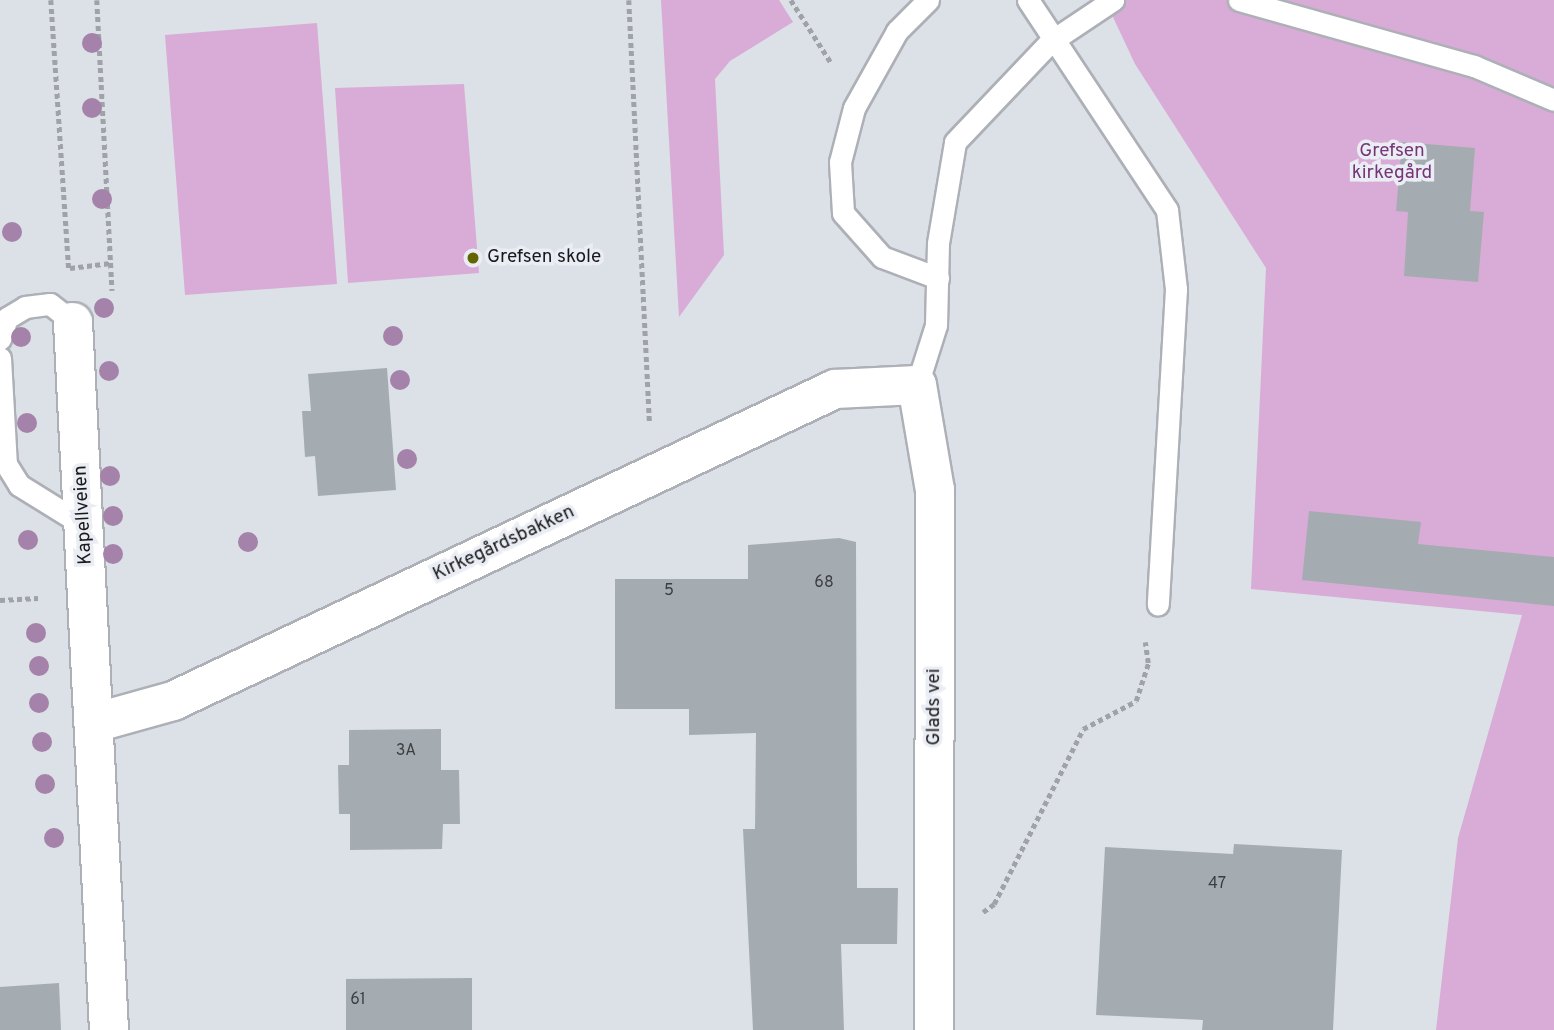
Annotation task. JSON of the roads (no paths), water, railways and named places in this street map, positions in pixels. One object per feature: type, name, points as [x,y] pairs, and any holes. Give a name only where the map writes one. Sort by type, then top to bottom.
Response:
[{"type":"street","name":"Kapellveien","points":[[74,322],[109,1030]]},
{"type":"street","name":"Kirkegårdsbakken","points":[[94,723],[173,701],[835,389],[917,385]]},
{"type":"street","name":"Glads vei","points":[[917,385],[935,490],[933,1030]]},
{"type":"lane","points":[[928,0],[897,31],[854,108],[840,162],[843,213],[882,257],[938,278]]},
{"type":"lane","points":[[1028,0],[1050,41],[1115,124],[1167,210],[1176,289],[1158,604]]},
{"type":"lane","points":[[917,385],[936,325],[938,278],[955,142],[1050,41],[1113,0]]},
{"type":"lane","points":[[1239,0],[1474,66],[1554,100]]},
{"type":"lane","points":[[0,339],[7,318],[25,306],[50,304],[74,322]]},
{"type":"lane","points":[[0,358],[6,464],[19,485],[85,526]]},
{"type":"place","name":"Grefsen skole","points":[[473,258]]},
{"type":"park label","name":"Grefsen kirkegård","points":[[1392,163]]}]
